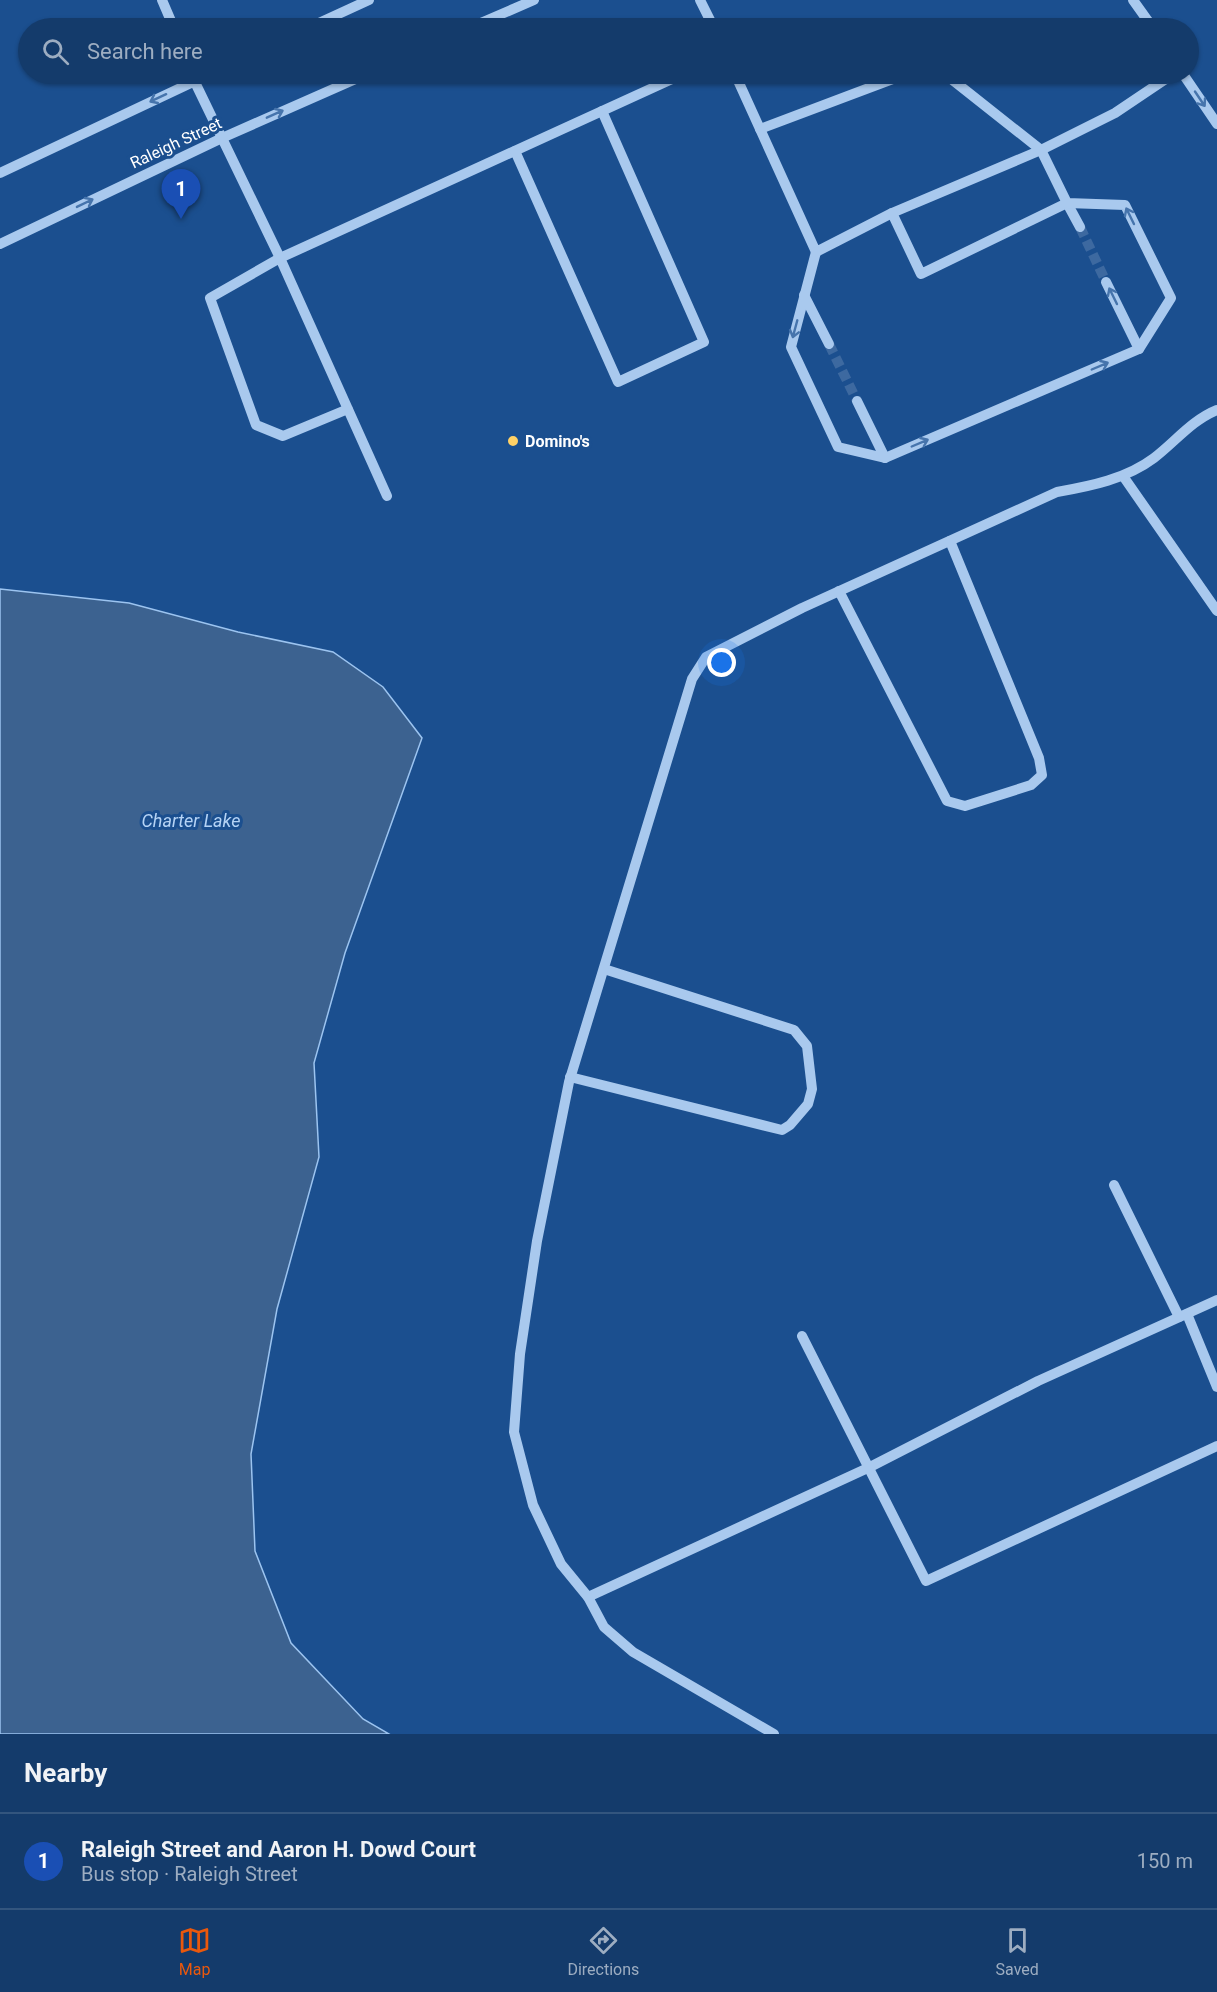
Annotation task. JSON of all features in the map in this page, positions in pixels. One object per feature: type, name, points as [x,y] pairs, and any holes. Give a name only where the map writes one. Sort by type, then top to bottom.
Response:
[{"type":"street","points":[[162,0],[170,18]]},
{"type":"street","points":[[330,18],[369,0]]},
{"type":"street","points":[[492,18],[534,0]]},
{"type":"street","points":[[700,0],[709,18]]},
{"type":"street","points":[[1133,0],[1146,18]]},
{"type":"street","points":[[0,173],[179,84]]},
{"type":"street","points":[[196,84],[280,258],[387,496]]},
{"type":"street","name":"Raleigh Street","points":[[0,244],[222,138],[344,84]]},
{"type":"street","points":[[348,409],[283,436],[255,425],[210,298],[280,258],[661,84]]},
{"type":"street","points":[[740,84],[816,252],[790,347],[838,447],[885,458],[1139,349],[1171,298],[1125,205],[1067,203],[921,274],[892,213]]},
{"type":"street","points":[[760,129],[879,84]]},
{"type":"street","points":[[958,84],[1041,150],[1080,227]]},
{"type":"street","points":[[816,252],[892,213],[1041,150],[1115,113],[1158,84]]},
{"type":"street","points":[[1190,84],[1217,124]]},
{"type":"street","points":[[515,151],[618,382],[704,342],[602,111]]},
{"type":"street","points":[[1106,282],[1139,349]]},
{"type":"street","points":[[804,295],[829,344]]},
{"type":"street","points":[[857,400],[885,458]]},
{"type":"street","points":[[774,1734],[633,1652],[604,1627],[588,1597],[561,1564],[533,1505],[514,1432],[520,1354],[537,1241],[570,1077],[697,672],[706,657],[839,591],[1057,492],[1094,485],[1123,476],[1153,459],[1204,415],[1217,410]]},
{"type":"street","points":[[1123,476],[1217,611]]},
{"type":"street","points":[[839,591],[947,801],[965,806],[1030,785],[1042,775],[1040,758],[950,541]]},
{"type":"street","points":[[570,1077],[782,1130],[790,1125],[808,1104],[812,1089],[807,1046],[794,1030],[604,969]]},
{"type":"street","points":[[1114,1185],[1183,1315],[1217,1387]]},
{"type":"street","points":[[588,1597],[870,1467],[1038,1381],[1217,1300]]},
{"type":"street","points":[[802,1336],[926,1581],[1217,1446]]},
{"type":"water","name":"Charter Lake","points":[[0,589],[129,603],[238,632],[333,652],[383,687],[422,738],[345,953],[314,1063],[319,1157],[277,1309],[251,1454],[255,1551],[291,1643],[363,1719],[389,1734],[0,1734]]},
{"type":"tunnel","points":[[1080,227],[1106,282]]},
{"type":"tunnel","points":[[829,344],[857,401]]},
{"type":"place","name":"Raleigh Street and Aaron H. Dowd Court","points":[[181,219]]},
{"type":"place","name":"Domino's","points":[[513,441]]}]
